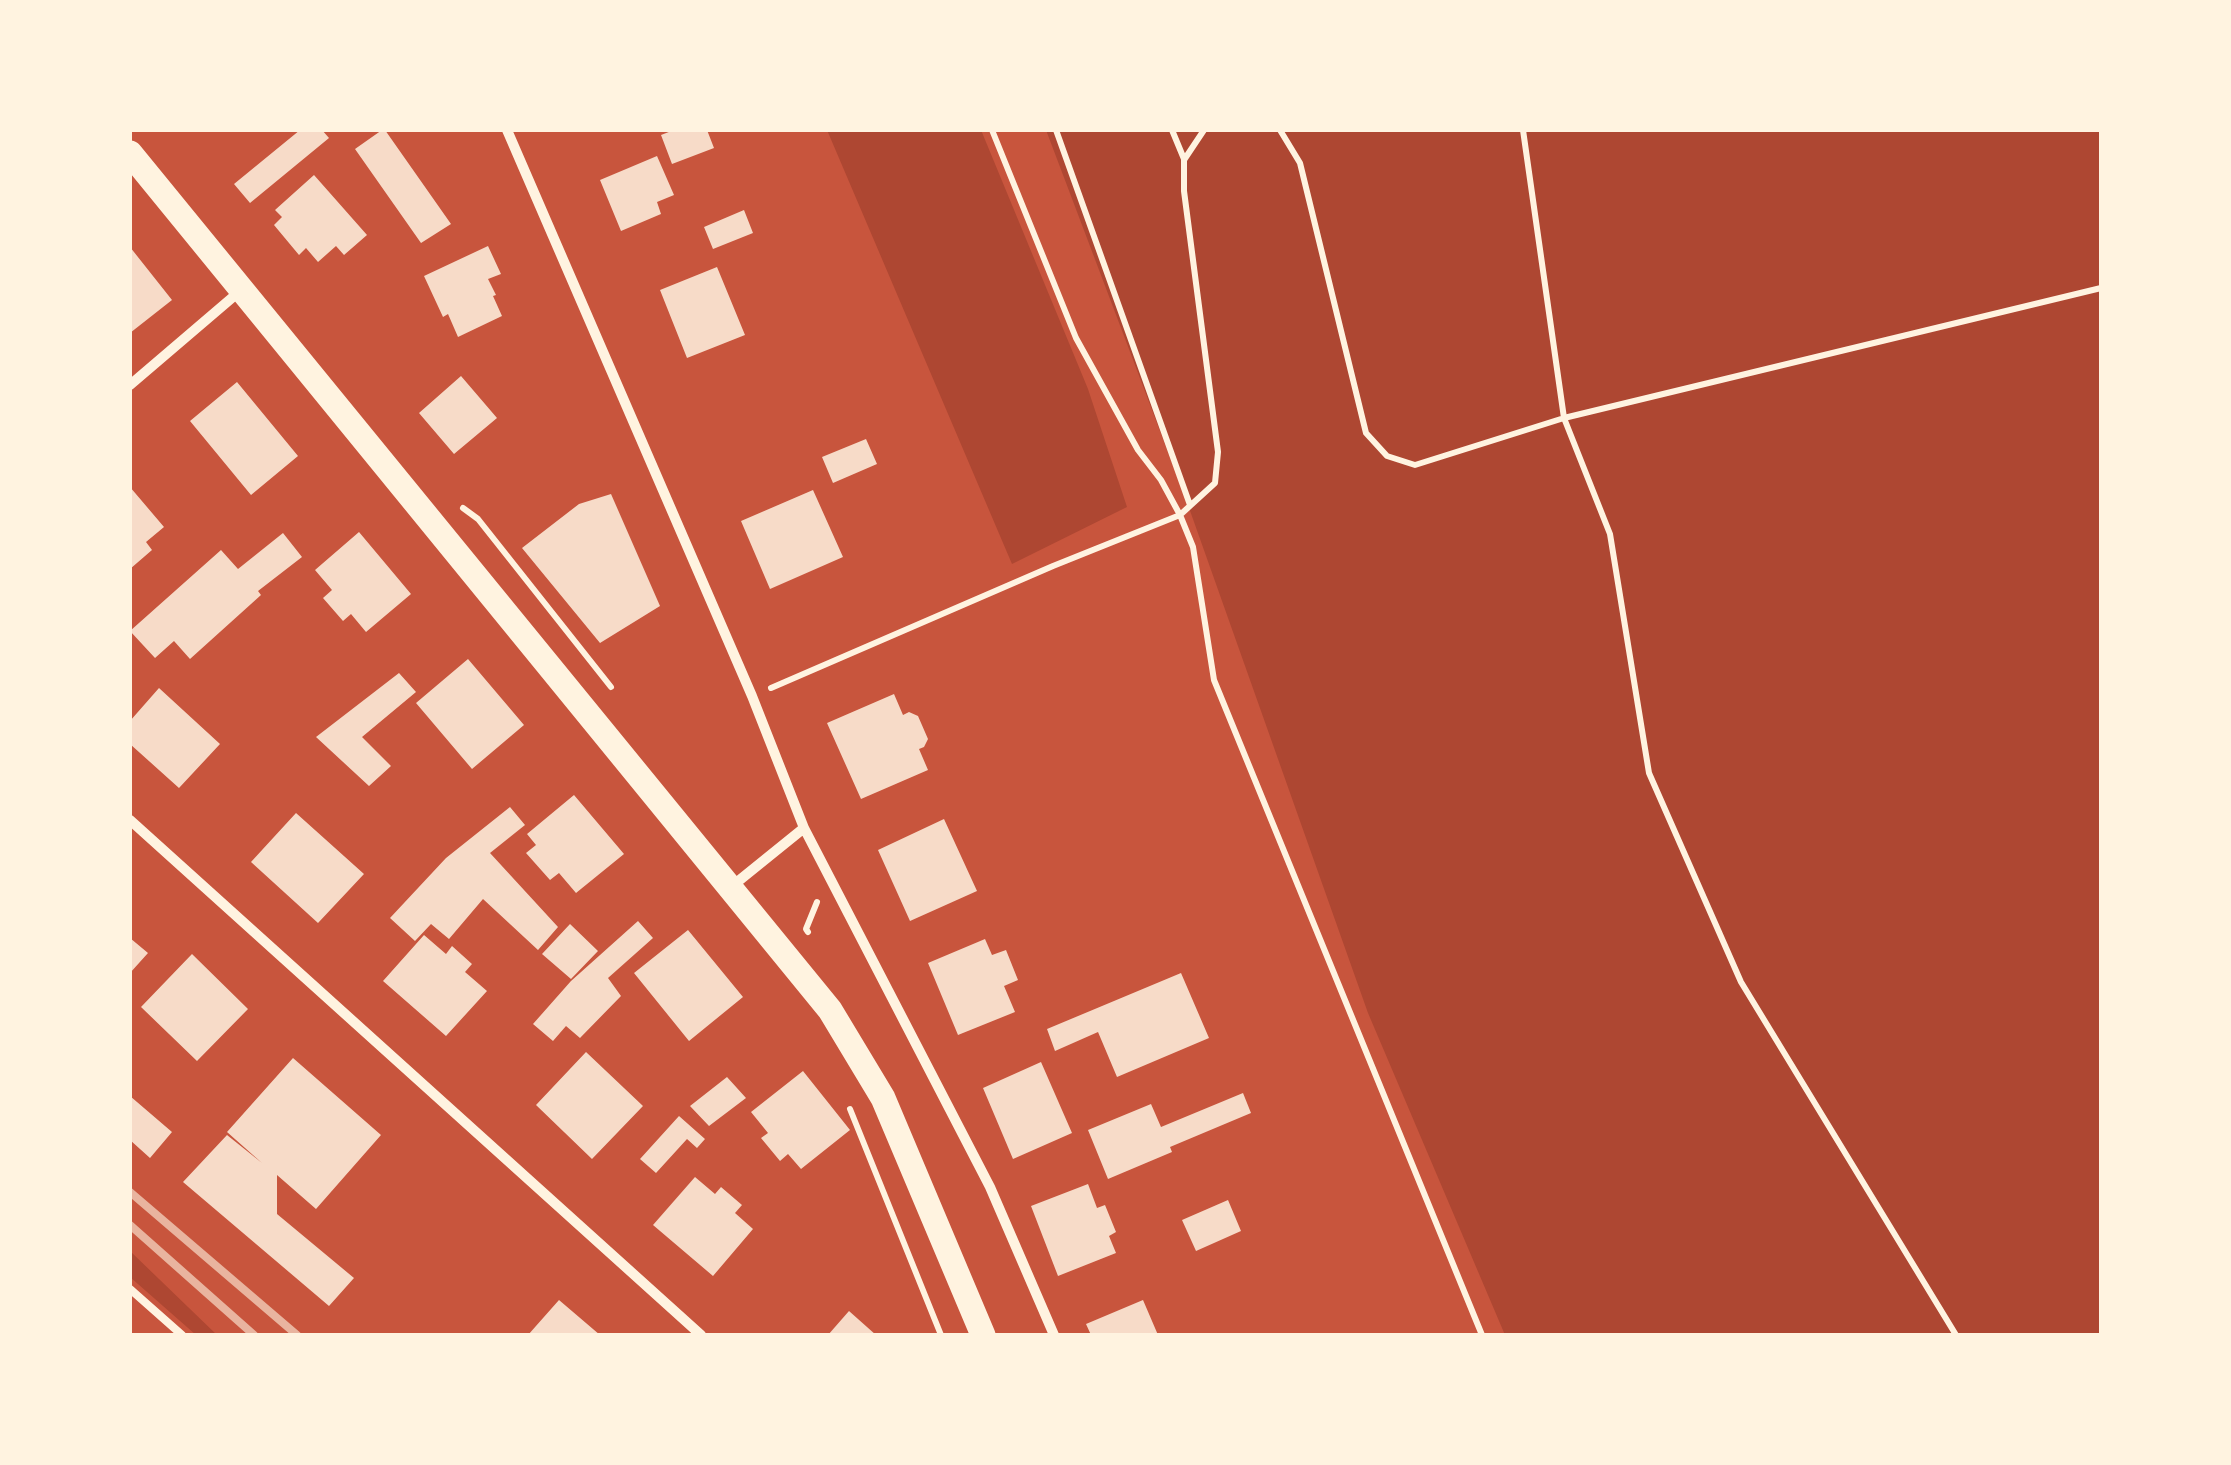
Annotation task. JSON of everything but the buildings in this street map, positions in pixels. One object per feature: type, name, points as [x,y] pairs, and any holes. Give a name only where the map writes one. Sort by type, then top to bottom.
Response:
[{"type":"main road","points":[[130,153],[830,1010],[883,1098],[984,1335]]},
{"type":"street","points":[[507,130],[752,696],[804,828],[990,1187],[1054,1335]]},
{"type":"street","points":[[130,385],[240,290]]},
{"type":"street","points":[[130,820],[701,1335]]},
{"type":"street","points":[[731,888],[804,828]]},
{"type":"lane","points":[[130,1289],[182,1335]]},
{"type":"path","points":[[992,130],[1076,338],[1138,450],[1180,514],[1193,547],[1214,680],[1482,1335]]},
{"type":"path","points":[[1056,130],[1190,505]]},
{"type":"path","points":[[752,696],[1180,514],[1215,484],[1218,452],[1184,191],[1184,160],[1172,130]]},
{"type":"path","points":[[1184,160],[1204,130]]},
{"type":"path","points":[[1280,130],[1300,162],[1366,433],[1386,456],[1416,465],[1564,418],[2101,288]]},
{"type":"path","points":[[1523,130],[1564,418],[1610,534],[1649,773],[1740,982],[1956,1335]]},
{"type":"path","points":[[847,1102],[941,1335]]},
{"type":"shaded area","points":[[827,130],[981,130],[1088,389],[1127,507],[1012,564]]},
{"type":"shaded area","points":[[1046,130],[2101,130],[2101,1335],[1505,1335],[1368,1013],[1188,505]]},
{"type":"shaded area","points":[[130,1251],[217,1335],[196,1335],[130,1277]]},
{"type":"railway","points":[[130,1192],[297,1335]]},
{"type":"railway","points":[[130,1225],[254,1335]]}]
